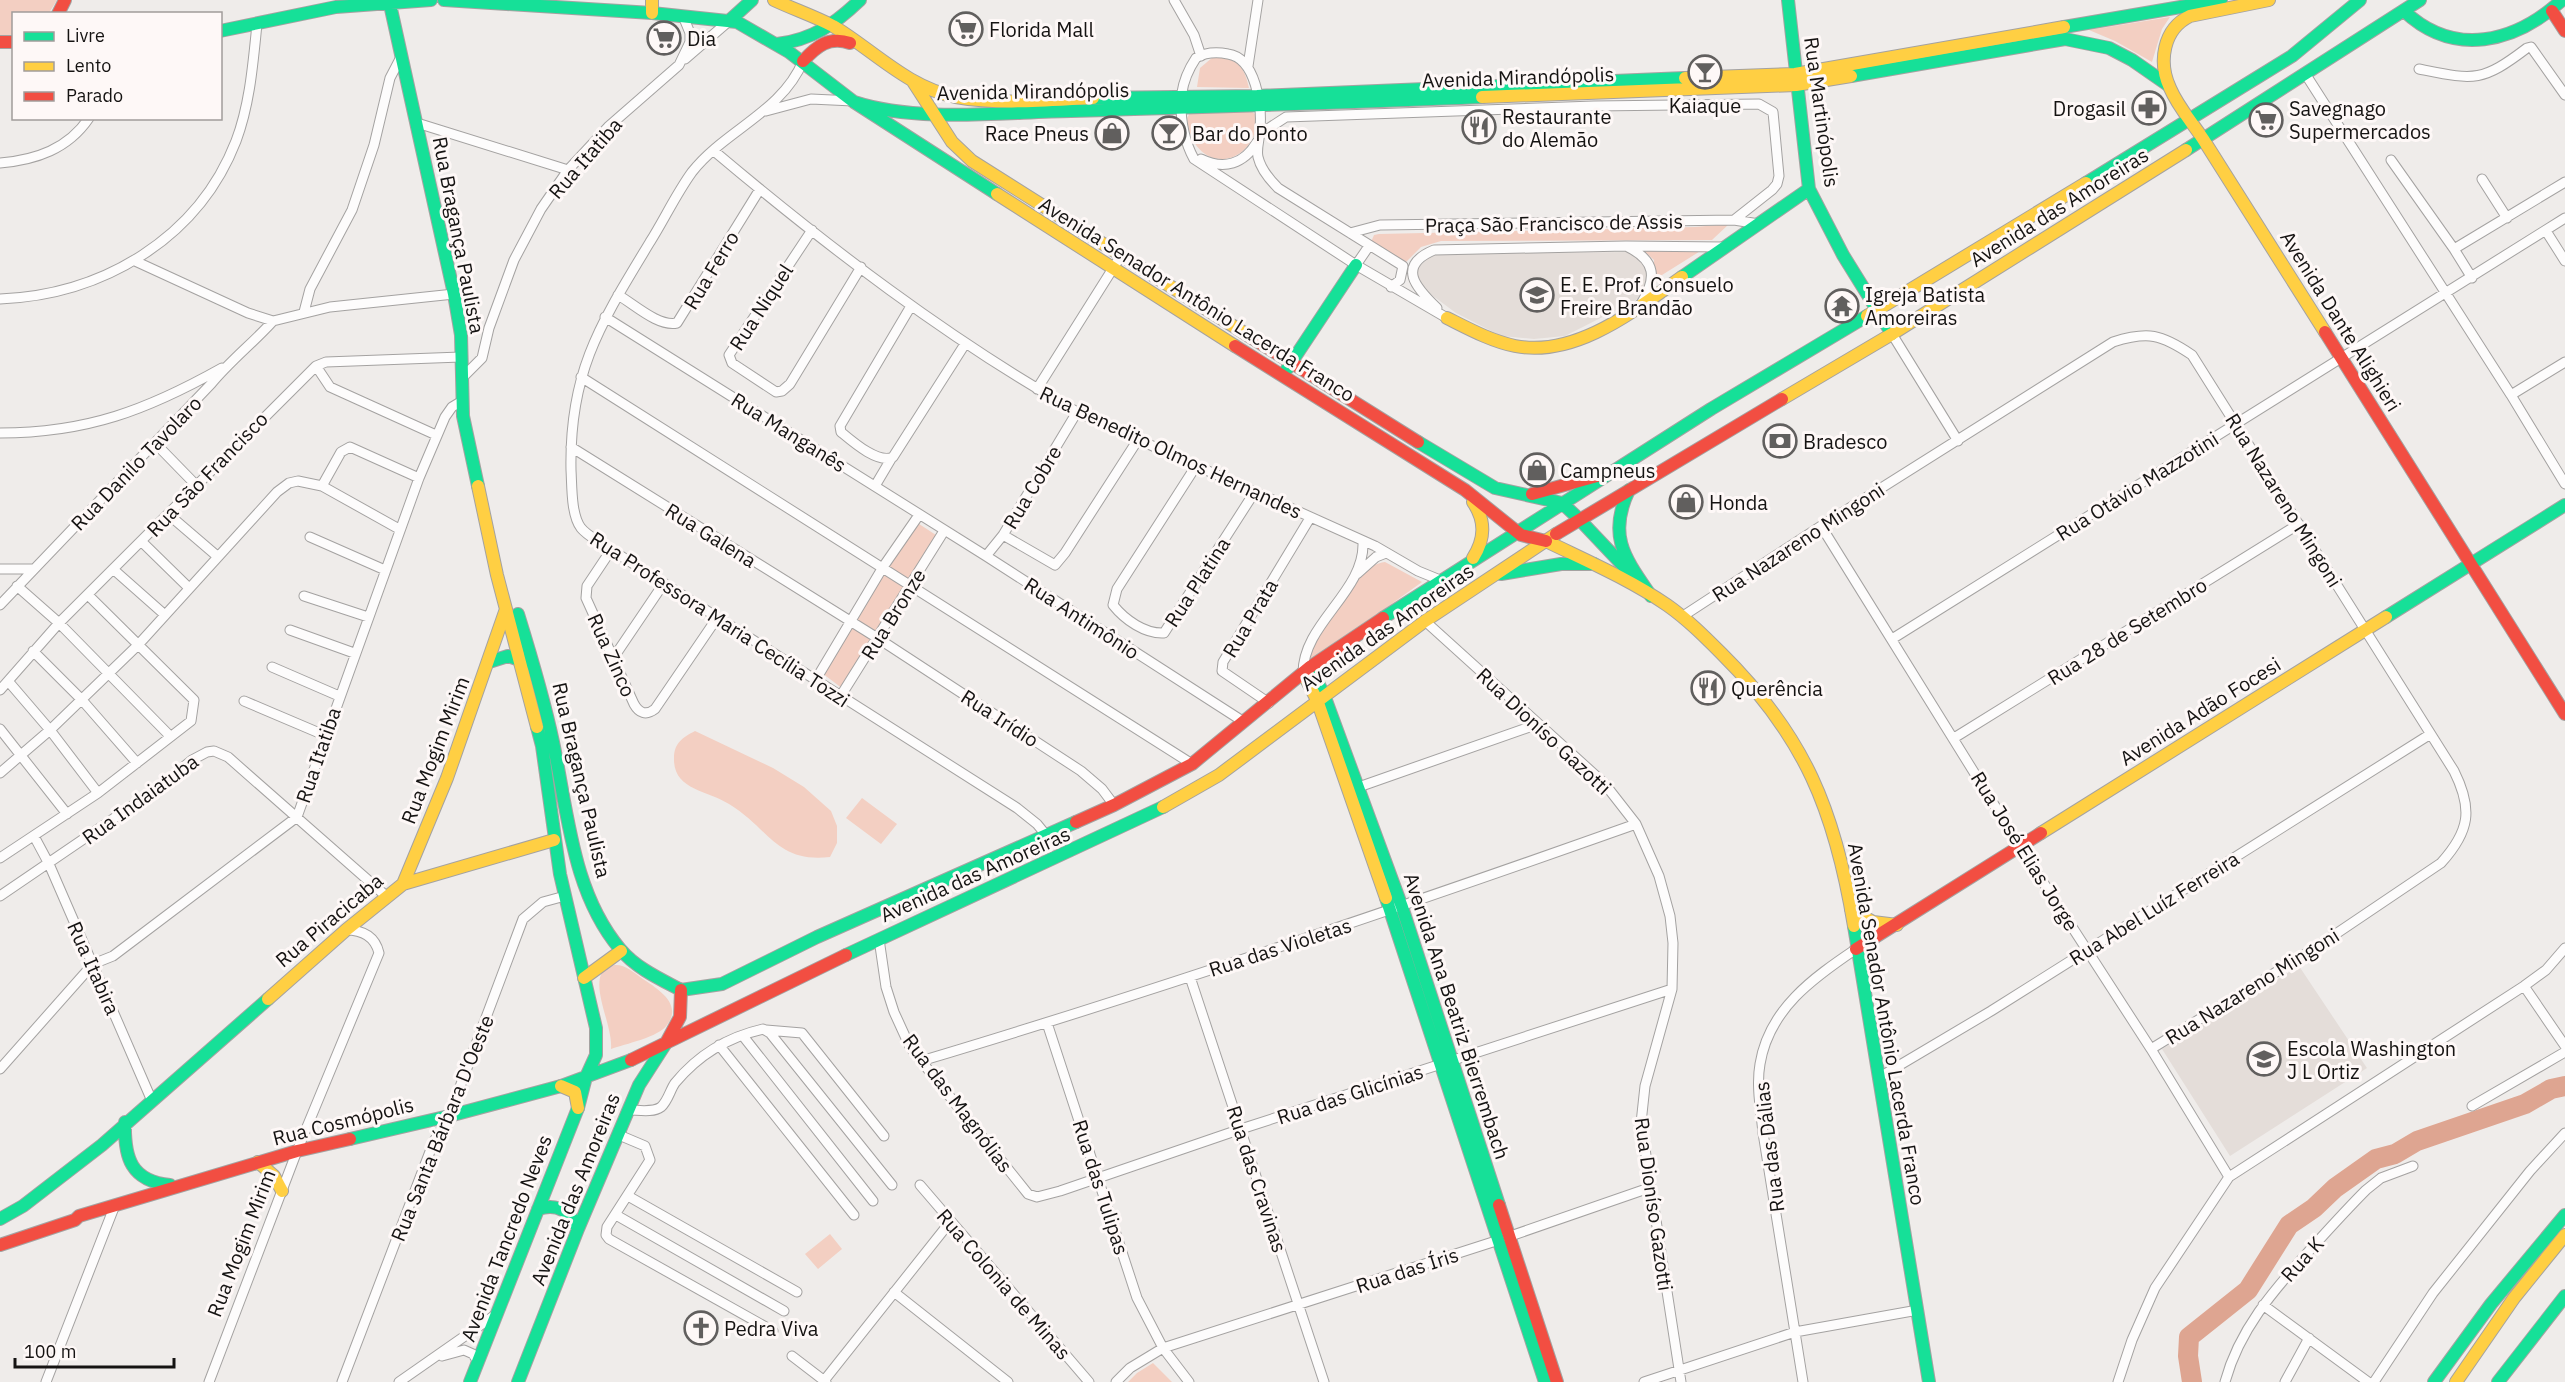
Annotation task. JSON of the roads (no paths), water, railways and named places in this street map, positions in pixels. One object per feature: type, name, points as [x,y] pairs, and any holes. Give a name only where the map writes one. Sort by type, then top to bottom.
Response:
[{"type":"main road","points":[[222,31],[336,7],[390,1],[431,0]]},
{"type":"main road","points":[[444,0],[652,13],[729,21],[747,27],[773,41],[803,61],[855,102]]},
{"type":"main road","points":[[652,0],[652,13]]},
{"type":"main road","points":[[729,21],[752,0]]},
{"type":"main road","points":[[773,41],[810,39],[832,26],[860,0]]},
{"type":"main road","name":"Rua Martinópolis","points":[[1788,0],[1795,80],[1809,189],[1843,255],[1892,334]]},
{"type":"main road","name":"Avenida Mirandópolis","points":[[1795,80],[2187,2],[2221,0]]},
{"type":"main road","points":[[2181,21],[2194,15],[2269,0]]},
{"type":"main road","name":"Avenida das Amoreiras","points":[[681,990],[722,984],[817,937],[1114,805],[1192,764],[1307,670],[1440,580],[1875,309],[1982,248],[2189,117],[2292,56],[2360,0]]},
{"type":"main road","name":"Avenida das Amoreiras","points":[[518,1382],[578,1229],[639,1085],[666,1043],[879,939],[1180,800],[1219,775],[1320,697],[1425,621],[1579,519],[1892,334],[2306,75],[2420,0]]},
{"type":"main road","points":[[2404,11],[2411,20],[2423,28],[2455,40],[2490,39],[2531,23],[2552,11],[2562,0]]},
{"type":"main road","name":"Rua Bragança Paulista","points":[[390,1],[454,294],[461,335],[463,416],[490,547],[542,746],[554,840]]},
{"type":"main road","points":[[778,1],[832,26],[910,79]]},
{"type":"main road","points":[[2552,11],[2565,32]]},
{"type":"main road","name":"Avenida Dante Alighieri","points":[[2181,21],[2169,36],[2164,53],[2168,85],[2565,714]]},
{"type":"main road","points":[[803,61],[816,47],[834,39],[868,51]]},
{"type":"main road","name":"Avenida Mirandópolis","points":[[910,79],[938,92],[982,101],[1258,101],[1795,80],[2065,39],[2109,46],[2168,85]]},
{"type":"main road","points":[[816,47],[817,72]]},
{"type":"main road","name":"Avenida Senador Antônio Lacerda Franco","points":[[910,79],[952,142],[972,161],[1475,478],[1495,488],[1562,503],[1651,596]]},
{"type":"main road","points":[[878,110],[915,103],[920,98],[920,91]]},
{"type":"main road","name":"Avenida Mirandópolis","points":[[855,102],[878,110],[961,114],[1179,101]]},
{"type":"main road","name":"Avenida Senador Antônio Lacerda Franco","points":[[855,102],[1282,377],[1465,490],[1521,535],[1546,541],[1594,564],[1683,616],[1755,688],[1787,730],[1807,764],[1822,798],[1830,825],[1851,910],[1929,1382]]},
{"type":"main road","points":[[952,142],[961,114]]},
{"type":"main road","points":[[1447,318],[1493,341],[1517,347],[1542,348],[1572,341],[1640,305],[1809,189]]},
{"type":"main road","points":[[1282,377],[1356,265]]},
{"type":"main road","points":[[1527,495],[1614,471]]},
{"type":"main road","points":[[1465,490],[1483,518],[1482,543],[1472,560]]},
{"type":"main road","points":[[1629,490],[1619,510],[1620,548],[1651,596]]},
{"type":"main road","name":"Avenida Adão Focesi","points":[[1856,949],[2021,848],[2469,563],[2565,505]]},
{"type":"main road","name":"Rua Bragança Paulista","points":[[490,547],[514,604],[537,675],[584,883],[606,931],[621,951],[681,990]]},
{"type":"main road","points":[[1496,575],[1551,565],[1594,564]]},
{"type":"main road","points":[[489,662],[506,609]]},
{"type":"main road","name":"Rua Mogim Mirim","points":[[403,884],[447,778],[489,662],[505,656],[521,659]]},
{"type":"main road","points":[[521,659],[537,675]]},
{"type":"main road","name":"Avenida Ana Beatriz Bierrembach","points":[[1307,670],[1320,697],[1396,909],[1504,1238],[1557,1382]]},
{"type":"main road","points":[[554,840],[597,1037],[596,1055],[586,1077]]},
{"type":"main road","name":"Rua Piracicaba","points":[[0,1219],[23,1206],[75,1166],[346,930],[403,884],[554,840]]},
{"type":"main road","points":[[1851,910],[1873,922],[1897,925]]},
{"type":"main road","points":[[584,978],[621,951]]},
{"type":"main road","points":[[666,1043],[682,1013],[681,990]]},
{"type":"main road","name":"Rua Cosmópolis","points":[[0,1245],[177,1185],[258,1162],[450,1116],[561,1086],[620,1065],[666,1043]]},
{"type":"main road","name":"Avenida Tancredo Neves","points":[[470,1382],[578,1108],[586,1077]]},
{"type":"main road","points":[[561,1086],[575,1092],[578,1108]]},
{"type":"main road","points":[[125,1122],[124,1135],[127,1152],[140,1177],[153,1184],[177,1185]]},
{"type":"main road","points":[[258,1162],[274,1176],[282,1191]]},
{"type":"main road","points":[[538,1209],[557,1206],[567,1210],[578,1229]]},
{"type":"main road","points":[[2434,1382],[2491,1304],[2565,1215]]},
{"type":"main road","points":[[2456,1382],[2514,1298],[2565,1235]]},
{"type":"main road","name":"Avenida Ana Beatriz Bierrembach","points":[[1504,1238],[1545,1382]]},
{"type":"main road","points":[[2498,1382],[2565,1296]]},
{"type":"street","points":[[1174,0],[1194,34],[1200,56]]},
{"type":"street","points":[[1258,0],[1248,66],[1258,101],[1258,156],[1271,181],[1278,188],[1407,268],[1417,288],[1447,318]]},
{"type":"street","points":[[2181,21],[2187,2]]},
{"type":"street","name":"Rua Itatiba","points":[[462,378],[482,358],[489,328],[514,260],[541,209],[568,170],[608,127],[679,65],[690,42],[690,33],[683,16]]},
{"type":"street","points":[[679,65],[729,21]]},
{"type":"street","points":[[0,299],[24,298],[61,291],[105,276],[135,261],[192,213],[216,178],[236,142],[247,105],[257,24]]},
{"type":"street","points":[[2419,69],[2449,75],[2478,77],[2488,75],[2526,48],[2531,47],[2565,95]]},
{"type":"street","points":[[1248,66],[1232,54],[1219,52],[1200,56],[1193,63],[1179,101],[1188,147],[1194,159],[1391,287],[1447,318]]},
{"type":"street","points":[[304,312],[310,289],[352,210],[374,145],[390,78],[402,55]]},
{"type":"street","name":"Rua Professora Maria Cecília Tozzi","points":[[803,61],[787,90],[737,130],[693,172],[605,317],[592,343],[580,377],[574,408],[571,447],[572,482],[579,526],[611,550],[840,698],[1017,808],[1037,824],[1046,835]]},
{"type":"street","points":[[2306,75],[2511,395],[2565,484]]},
{"type":"street","name":"Rua Professora Maria Cecília Tozzi","points":[[761,113],[811,99],[855,102]]},
{"type":"street","name":"Avenida Mirandópolis","points":[[1188,147],[1199,158],[1224,165],[1233,164],[1247,157],[1259,136],[1286,117],[1594,106],[1759,104],[1773,112],[1779,176],[1772,190],[1734,220]]},
{"type":"street","points":[[0,163],[22,161],[44,155],[65,143],[83,128],[89,120]]},
{"type":"street","points":[[417,123],[568,170]]},
{"type":"street","name":"Rua Benedito Olmos Hernandes","points":[[714,151],[911,306],[965,344],[1037,389],[1077,412],[1375,546],[1418,571],[1440,580]]},
{"type":"street","points":[[2391,160],[2472,278]]},
{"type":"street","points":[[2482,179],[2507,218]]},
{"type":"street","points":[[2454,249],[2565,182]]},
{"type":"street","name":"Rua Ferro","points":[[618,295],[660,321],[670,324],[677,323],[760,189]]},
{"type":"street","name":"Rua Otávio Mazzotini","points":[[1892,639],[2565,218]]},
{"type":"street","name":"Praça São Francisco de Assis","points":[[1350,233],[1380,225],[1734,220],[1759,224]]},
{"type":"street","name":"Rua Niquel","points":[[812,230],[729,355],[732,363],[776,392],[782,391],[790,384],[861,267]]},
{"type":"street","points":[[2546,231],[2565,261]]},
{"type":"street","points":[[1356,265],[1369,246]]},
{"type":"street","name":"Praça São Francisco de Assis","points":[[1626,246],[1644,256],[1650,266],[1649,290],[1640,305]]},
{"type":"street","name":"Praça São Francisco de Assis","points":[[1407,268],[1424,256],[1441,249],[1725,247]]},
{"type":"street","points":[[1037,389],[1122,254]]},
{"type":"street","points":[[135,261],[248,313],[273,321],[304,312],[454,294]]},
{"type":"street","points":[[1391,287],[1398,283],[1407,268]]},
{"type":"street","points":[[891,459],[879,458],[850,440],[841,432],[840,426],[911,306]]},
{"type":"street","name":"Rua Manganês","points":[[605,317],[919,515]]},
{"type":"street","name":"Rua Danilo Tavolaro","points":[[0,605],[228,364],[255,341],[273,321]]},
{"type":"street","name":"Rua Martinópolis","points":[[1892,334],[1958,441]]},
{"type":"street","name":"Rua Nazareno Mingoni","points":[[1683,616],[2113,342],[2150,334],[2171,341],[2192,355],[2366,630],[2429,735],[2454,771],[2462,788],[2467,808],[2464,831],[2456,847],[2441,863],[2332,938],[2151,1049]]},
{"type":"street","points":[[875,486],[965,344]]},
{"type":"street","points":[[436,435],[330,387],[316,366],[326,362],[461,357]]},
{"type":"street","points":[[2511,395],[2565,362]]},
{"type":"street","points":[[0,433],[79,427],[120,416],[151,405],[228,364]]},
{"type":"street","name":"Rua São Francisco","points":[[0,690],[59,623],[316,366]]},
{"type":"street","points":[[580,377],[1192,764]]},
{"type":"street","name":"Rua Itatiba","points":[[0,1070],[93,964],[113,956],[297,817],[324,735],[436,435],[452,407],[462,401]]},
{"type":"street","name":"Rua Cobre","points":[[1077,412],[1003,535],[1054,565],[1065,553],[1138,438]]},
{"type":"street","points":[[445,417],[463,416]]},
{"type":"street","points":[[155,443],[196,485]]},
{"type":"street","points":[[322,486],[341,452],[350,447],[419,478]]},
{"type":"street","name":"Rua Galena","points":[[571,447],[879,639]]},
{"type":"street","name":"Rua Platina","points":[[1196,466],[1114,597],[1113,605],[1121,615],[1150,633],[1164,633],[1254,493]]},
{"type":"street","points":[[0,773],[50,730],[138,645],[255,513],[285,485],[298,481],[322,486],[399,529]]},
{"type":"street","points":[[168,514],[217,556]]},
{"type":"street","points":[[815,681],[883,567],[919,515]]},
{"type":"street","name":"Rua Antimônio","points":[[919,515],[1244,722]]},
{"type":"street","name":"Rua Prata","points":[[1269,703],[1228,677],[1222,668],[1223,662],[1310,518]]},
{"type":"street","name":"Rua 28 de Setembro","points":[[1954,738],[2299,524]]},
{"type":"street","name":"Rua José Elias Jorge","points":[[1821,526],[2021,848],[2151,1049],[2229,1177]]},
{"type":"street","name":"Rua Bronze","points":[[840,698],[879,639],[944,531]]},
{"type":"street","points":[[986,556],[1003,535]]},
{"type":"street","points":[[310,537],[385,570]]},
{"type":"street","points":[[141,541],[188,587]]},
{"type":"street","points":[[1352,580],[1360,562],[1363,542]]},
{"type":"street","name":"Rua Zinco","points":[[611,550],[587,586],[585,593],[637,709],[646,713],[651,711],[717,618]]},
{"type":"street","points":[[1307,670],[1306,656],[1312,641],[1352,580],[1366,564],[1386,553]]},
{"type":"street","points":[[0,569],[33,569]]},
{"type":"street","points":[[113,569],[165,615]]},
{"type":"street","points":[[614,657],[664,583]]},
{"type":"street","points":[[17,586],[59,623],[170,736]]},
{"type":"street","points":[[0,858],[98,793],[191,721],[194,700],[88,595]]},
{"type":"street","points":[[304,596],[368,617]]},
{"type":"street","name":"Rua Dioníso Gazotti","points":[[1425,621],[1604,783],[1636,824],[1659,876],[1670,916],[1672,989],[1645,1086],[1641,1111],[1649,1188],[1681,1382]]},
{"type":"street","points":[[290,630],[354,653]]},
{"type":"street","name":"Rua Irídio","points":[[879,639],[1081,771],[1102,789],[1114,805]]},
{"type":"street","points":[[33,651],[82,700],[137,763]]},
{"type":"street","points":[[272,667],[339,696]]},
{"type":"street","points":[[8,681],[50,730],[98,793]]},
{"type":"street","points":[[244,701],[324,735]]},
{"type":"street","points":[[1353,789],[1538,724]]},
{"type":"street","points":[[0,729],[67,814]]},
{"type":"street","name":"Rua Abel Luíz Ferreira","points":[[1878,1078],[1991,1011],[2429,735]]},
{"type":"street","name":"Rua Indaiatuba","points":[[0,896],[154,791],[192,760],[207,752],[220,753],[228,758],[386,896]]},
{"type":"street","name":"Rua das Violetas","points":[[921,1061],[1047,1023],[1396,909],[1636,824]]},
{"type":"street","name":"Rua Itabira","points":[[34,836],[49,864],[152,1101]]},
{"type":"street","name":"Rua Santa Bárbara D'Oeste","points":[[342,1382],[434,1142],[450,1116],[523,920],[543,902],[565,896]]},
{"type":"street","name":"Rua Mogim Mirim","points":[[209,1382],[297,1151],[379,953],[374,941],[366,934],[346,930]]},
{"type":"street","name":"Rua das Magnólias","points":[[879,939],[886,987],[894,1012],[910,1047],[1028,1194]]},
{"type":"street","points":[[2118,1382],[2132,1340],[2156,1288],[2229,1177],[2524,986],[2546,970],[2565,948]]},
{"type":"street","name":"Rua das Dálias","points":[[1803,1382],[1763,1133],[1759,1092],[1760,1064],[1774,1025],[1795,995],[1817,975],[1856,949]]},
{"type":"street","name":"Rua das Cravinas","points":[[1190,977],[1324,1382]]},
{"type":"street","points":[[2524,986],[2565,1046]]},
{"type":"street","name":"Rua das Glicínias","points":[[1028,1194],[1034,1197],[1046,1195],[1672,989]]},
{"type":"street","name":"Rua das Tulipas","points":[[1047,1023],[1137,1298],[1163,1348]]},
{"type":"street","points":[[629,1110],[655,1110],[661,1107],[674,1084],[704,1054],[719,1045],[760,1030],[802,1033],[884,1136]]},
{"type":"street","points":[[766,1030],[892,1185]]},
{"type":"street","points":[[743,1036],[873,1201]]},
{"type":"street","points":[[719,1045],[854,1215]]},
{"type":"street","points":[[2472,1106],[2565,1052]]},
{"type":"street","points":[[2374,1382],[2433,1293],[2530,1171],[2565,1133]]},
{"type":"street","points":[[619,1135],[642,1144],[649,1154],[649,1163],[606,1230],[609,1239],[773,1331]]},
{"type":"street","name":"Rua K","points":[[2224,1382],[2230,1361],[2242,1335],[2263,1305],[2366,1190],[2380,1178],[2413,1166]]},
{"type":"street","name":"Rua Colonia de Minas","points":[[920,1185],[1089,1382]]},
{"type":"street","name":"Rua das Íris","points":[[1116,1382],[1130,1368],[1163,1348],[1504,1238],[1649,1188]]},
{"type":"street","points":[[628,1196],[797,1292]]},
{"type":"street","points":[[45,1382],[115,1205]]},
{"type":"street","points":[[616,1215],[784,1311]]},
{"type":"street","points":[[792,1356],[825,1382],[950,1222]]},
{"type":"street","points":[[894,1292],[1008,1382]]},
{"type":"street","points":[[2263,1305],[2368,1382]]},
{"type":"street","points":[[1644,1382],[1795,1332],[1918,1310]]},
{"type":"street","points":[[399,1382],[495,1315]]},
{"type":"street","points":[[2284,1382],[2309,1338]]},
{"type":"street","points":[[1163,1348],[1189,1382]]},
{"type":"street","points":[[426,1363],[458,1350],[468,1351],[478,1362]]},
{"type":"waterway","points":[[2192,1382],[2188,1356],[2189,1337],[2248,1290],[2289,1225],[2314,1208],[2335,1188],[2376,1159],[2395,1154],[2417,1141],[2525,1104],[2551,1089],[2565,1086]]},
{"type":"place","name":"Florida Mall","points":[[966,29]]},
{"type":"place","name":"Dia","points":[[664,38]]},
{"type":"place","name":"Kaiaque","points":[[1705,72]]},
{"type":"place","name":"Drogasil","points":[[2149,108]]},
{"type":"place","name":"Savegnago Supermercados","points":[[2266,120]]},
{"type":"place","name":"Restaurante do Alemão","points":[[1479,127]]},
{"type":"place","name":"Race Pneus","points":[[1112,133]]},
{"type":"place","name":"Bar do Ponto","points":[[1169,133]]},
{"type":"place","name":"E. E. Prof. Consuelo Freire Brandão","points":[[1537,295]]},
{"type":"place","name":"Igreja Batista Amoreiras","points":[[1842,306]]},
{"type":"place","name":"Bradesco","points":[[1780,441]]},
{"type":"place","name":"Campneus","points":[[1537,470]]},
{"type":"place","name":"Honda","points":[[1686,502]]},
{"type":"place","name":"Querência","points":[[1708,688]]},
{"type":"place","name":"Escola Washington J L Ortiz","points":[[2264,1059]]},
{"type":"place","name":"Pedra Viva","points":[[701,1328]]}]
